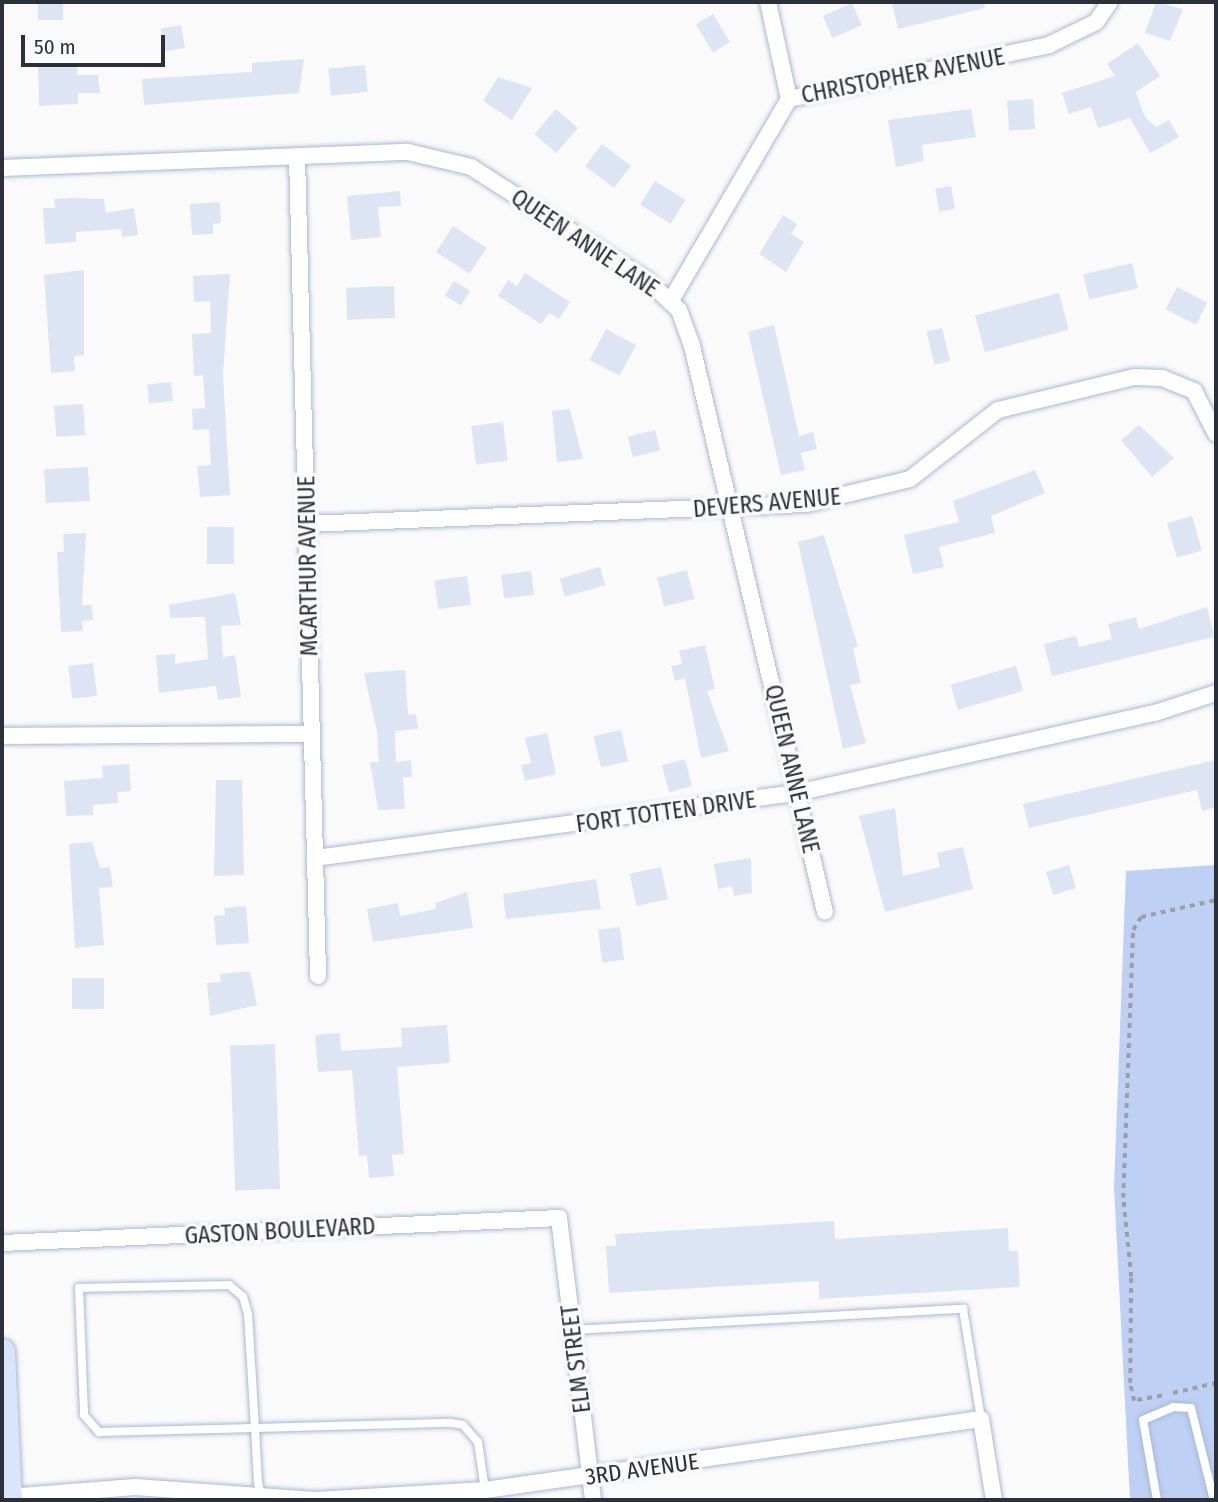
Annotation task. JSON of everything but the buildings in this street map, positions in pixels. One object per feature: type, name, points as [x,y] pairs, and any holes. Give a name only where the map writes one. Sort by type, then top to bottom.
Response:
[{"type":"main road","points":[[2,1352],[8,1499]]},
{"type":"street","points":[[768,2],[789,99]]},
{"type":"street","name":"CHRISTOPHER AVENUE","points":[[670,302],[789,99],[1049,45],[1096,22],[1110,2]]},
{"type":"street","name":"QUEEN ANNE LANE","points":[[2,168],[408,152],[471,167],[636,273],[670,302],[692,346],[825,912]]},
{"type":"street","name":"MCARTHUR AVENUE","points":[[297,156],[318,976]]},
{"type":"street","name":"DEVERS AVENUE","points":[[307,524],[732,508],[883,490],[910,479],[998,410],[1032,397],[1134,377],[1162,378],[1194,391],[1216,434]]},
{"type":"street","name":"FORT TOTTEN DRIVE","points":[[315,858],[796,793],[1155,713],[1216,693]]},
{"type":"street","points":[[2,736],[312,734]]},
{"type":"street","name":"GASTON BOULEVARD","points":[[2,1243],[559,1218]]},
{"type":"street","name":"ELM STREET","points":[[559,1218],[593,1500]]},
{"type":"street","points":[[981,1419],[994,1500]]},
{"type":"street","name":"3RD AVENUE","points":[[8,1499],[135,1487],[315,1500],[485,1490],[981,1419]]},
{"type":"lane","points":[[261,1498],[255,1428],[248,1314],[243,1297],[229,1285],[79,1288],[84,1415],[99,1432],[255,1428],[463,1424],[478,1442],[485,1490]]},
{"type":"lane","points":[[572,1330],[963,1309],[981,1419]]},
{"type":"lane","points":[[1157,1500],[1143,1420],[1173,1407],[1191,1408],[1214,1500]]},
{"type":"path","points":[[1216,900],[1141,917],[1133,930],[1123,1198],[1134,1401],[1216,1383]]},
{"type":"shaded area","points":[[1216,865],[1216,1500],[1130,1500],[1114,1187],[1126,871]]}]
